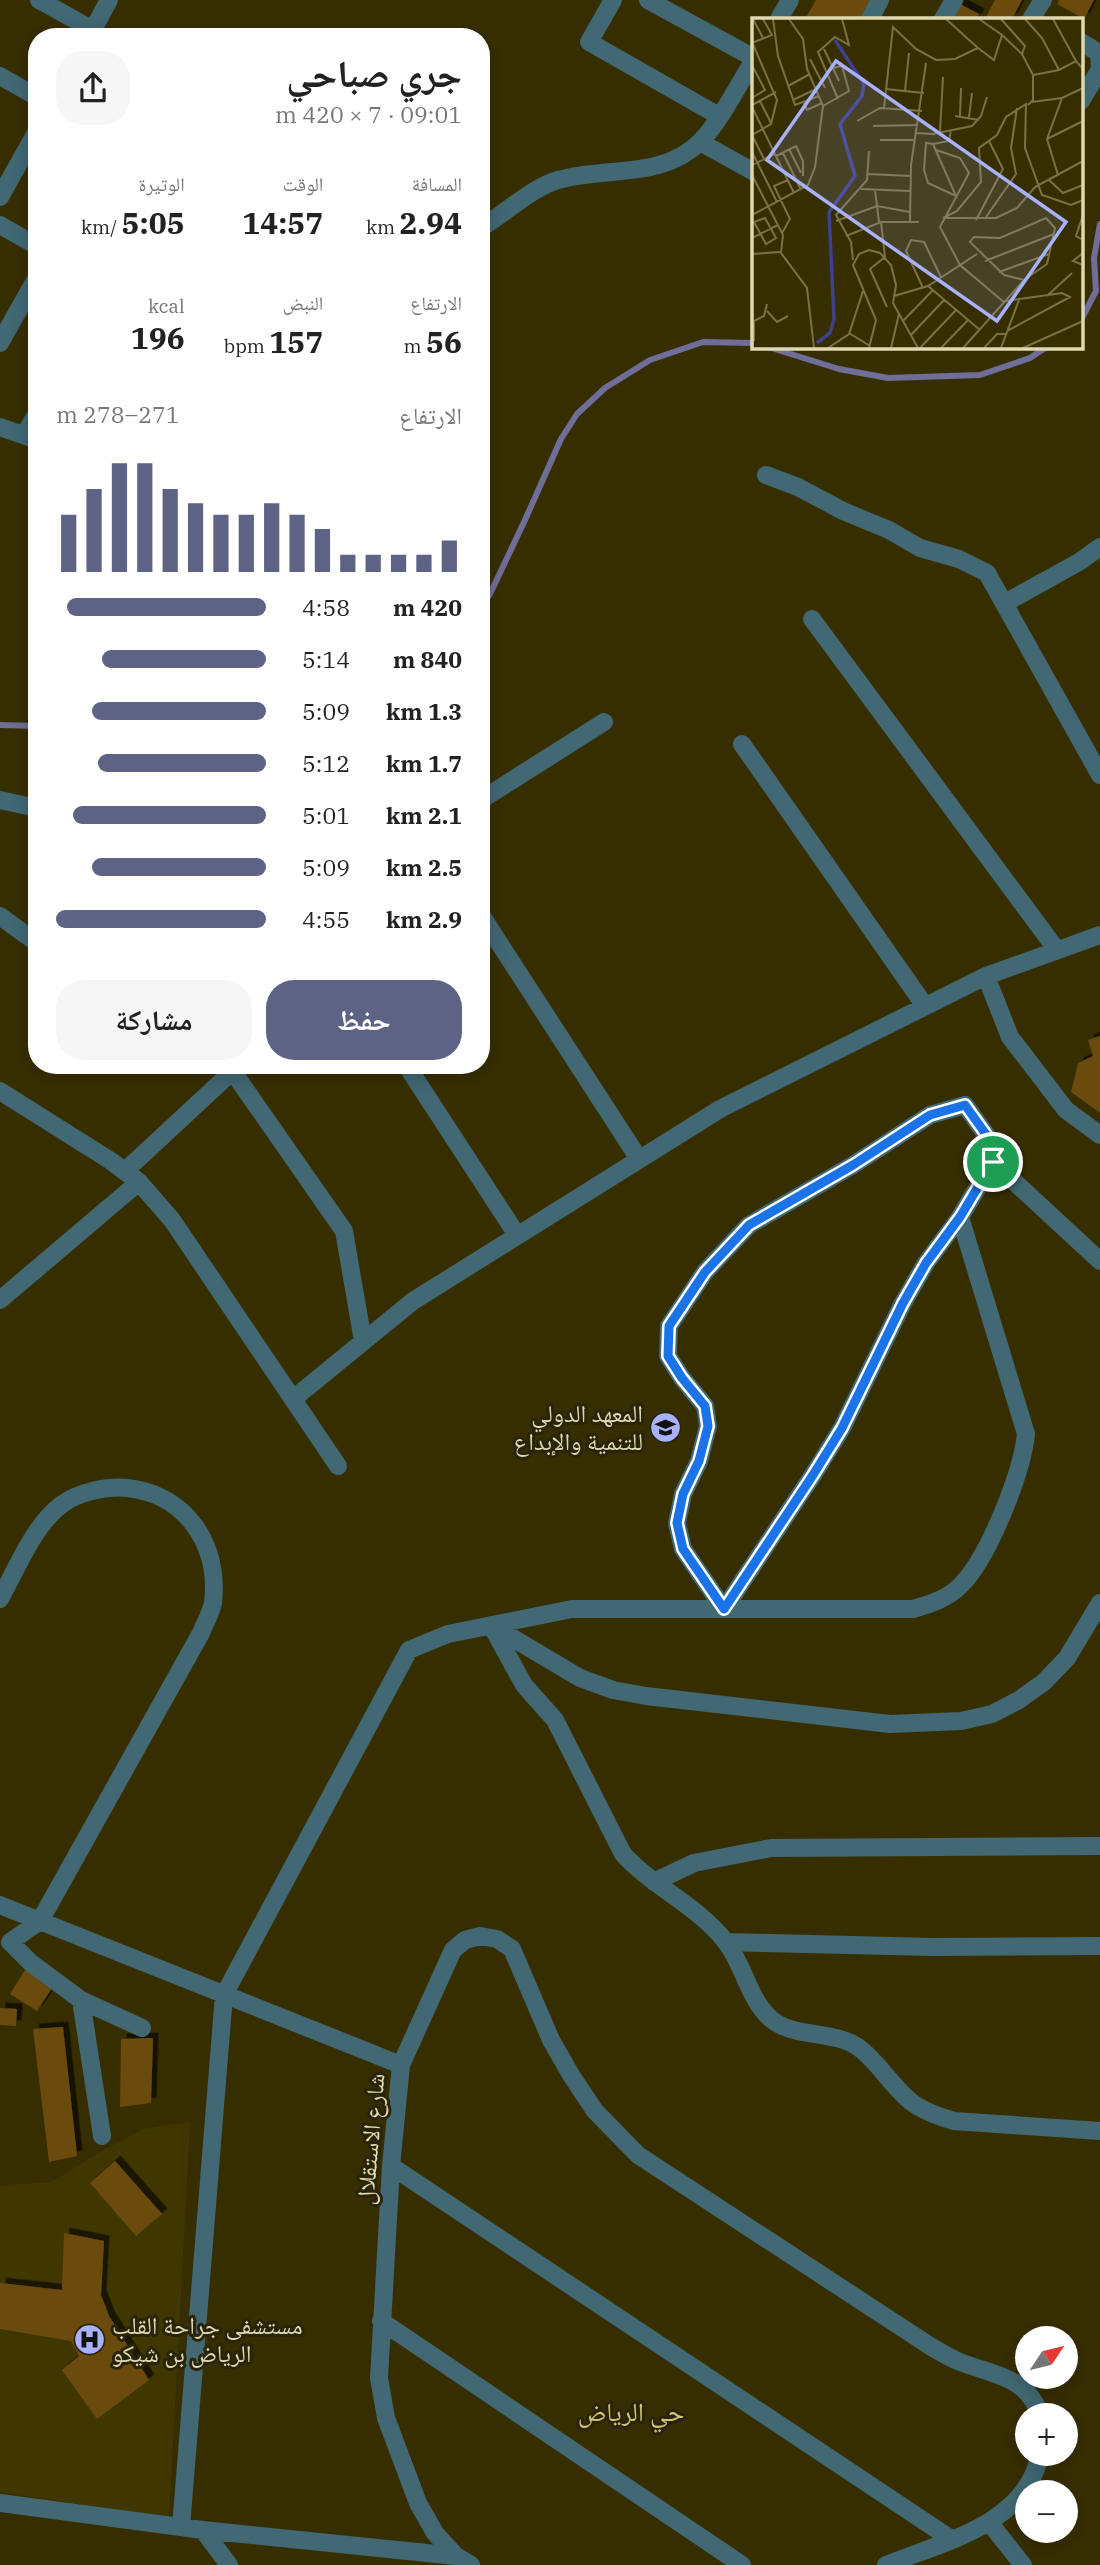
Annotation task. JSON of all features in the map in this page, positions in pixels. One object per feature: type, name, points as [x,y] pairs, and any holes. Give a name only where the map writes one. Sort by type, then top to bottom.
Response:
[{"type":"street","points":[[39,0],[83,28]]},
{"type":"street","points":[[94,28],[109,0]]},
{"type":"street","points":[[613,0],[589,42],[719,116]]},
{"type":"street","points":[[648,0],[752,58]]},
{"type":"street","points":[[780,18],[790,0]]},
{"type":"street","points":[[871,18],[880,0]]},
{"type":"street","points":[[944,18],[954,0]]},
{"type":"street","points":[[1082,43],[1099,53],[1100,69],[1082,99]]},
{"type":"street","points":[[490,222],[556,180],[652,168],[677,159],[700,142],[752,62]]},
{"type":"street","points":[[0,76],[28,92]]},
{"type":"street","points":[[700,142],[752,171]]},
{"type":"street","points":[[0,197],[28,147]]},
{"type":"street","points":[[0,225],[28,241]]},
{"type":"street","points":[[0,343],[28,293]]},
{"type":"street","points":[[0,427],[28,437]]},
{"type":"street","points":[[766,475],[890,530],[920,548],[959,559],[987,573],[1100,775]]},
{"type":"street","points":[[1005,603],[1079,562],[1100,547]]},
{"type":"street","points":[[812,619],[1056,949]]},
{"type":"street","points":[[490,794],[604,722]]},
{"type":"street","points":[[742,744],[925,1006]]},
{"type":"street","points":[[0,800],[28,806]]},
{"type":"street","points":[[0,916],[28,936]]},
{"type":"street","points":[[490,929],[639,1159]]},
{"type":"street","points":[[293,1399],[413,1301],[720,1109],[986,976],[1100,935]]},
{"type":"street","points":[[986,976],[1010,1037],[1066,1110],[1100,1135]]},
{"type":"street","points":[[0,1300],[132,1177],[227,1074]]},
{"type":"street","points":[[238,1074],[344,1231],[363,1341]]},
{"type":"street","points":[[412,1074],[517,1236]]},
{"type":"street","points":[[0,1091],[132,1177],[172,1220],[338,1466]]},
{"type":"street","points":[[965,1105],[990,1140],[993,1162],[960,1217],[926,1263],[842,1428],[724,1609],[683,1549],[677,1523],[683,1494],[699,1461],[708,1426],[705,1406],[668,1356],[669,1326],[705,1272],[749,1225],[853,1165],[930,1115],[965,1105]]},
{"type":"street","points":[[993,1162],[1100,1261]]},
{"type":"street","points":[[181,2527],[224,1995],[410,1650],[448,1634],[572,1609],[913,1609],[938,1602],[961,1586],[989,1545],[1024,1453],[1026,1434],[960,1217]]},
{"type":"street","points":[[0,1599],[50,1514],[63,1503],[81,1495],[116,1487],[138,1489],[158,1496],[177,1506],[193,1522],[204,1541],[214,1581],[212,1605],[201,1633],[40,1921],[10,1942],[31,1963],[81,2000],[142,2028]]},
{"type":"street","points":[[491,1625],[580,1678],[613,1690],[890,1724],[961,1721],[992,1714],[1019,1700],[1044,1682],[1067,1658],[1100,1603]]},
{"type":"street","points":[[491,1625],[524,1685],[555,1720],[623,1854],[634,1867],[701,1918],[726,1942],[761,2007],[773,2021],[788,2028],[848,2041],[860,2049],[913,2103],[933,2114],[954,2121],[1100,2131]]},
{"type":"street","points":[[654,1882],[694,1863],[771,1848],[1100,1846]]},
{"type":"street","points":[[0,1905],[401,2066]]},
{"type":"street","name":"شارع الاستقلال","points":[[464,2560],[435,2533],[418,2503],[386,2418],[379,2378],[391,2166],[401,2066],[453,1950],[465,1940],[480,1936],[497,1939],[512,1949],[551,2039],[595,2111],[639,2155],[930,2346],[959,2361],[1014,2381],[1028,2393],[1033,2403]]},
{"type":"street","points":[[726,1942],[932,1947],[1100,1945]]},
{"type":"street","points":[[81,2000],[102,2136]]},
{"type":"street","points":[[391,2166],[951,2539]]},
{"type":"street","points":[[381,2321],[742,2565]]},
{"type":"street","points":[[886,2565],[989,2522],[1009,2508],[1028,2487],[1038,2466]]},
{"type":"street","points":[[0,2503],[464,2560]]},
{"type":"street","points":[[989,2522],[1023,2565]]},
{"type":"street","points":[[203,2530],[229,2565]]},
{"type":"shaded area","name":"مستشفى جراحة القلب الرياض بن شيكو","points":[[190,2122],[169,2518],[0,2492],[0,2186],[52,2182],[144,2129]]},
{"type":"building","points":[[816,0],[873,0],[864,18],[806,18]]},
{"type":"building","points":[[995,0],[1022,0],[1013,18],[986,18]]},
{"type":"building","points":[[1059,0],[1094,0],[1084,19],[1057,4]]},
{"type":"building","points":[[960,4],[979,14],[977,18],[953,18]]},
{"type":"building","points":[[1100,1036],[1100,1113],[1071,1092],[1078,1063],[1093,1056],[1088,1040]]},
{"type":"building","points":[[28,1965],[52,1988],[37,2011],[10,1994]]},
{"type":"building","points":[[0,2008],[17,2009],[16,2026],[0,2025]]},
{"type":"building","points":[[63,2027],[77,2156],[49,2162],[33,2029]]},
{"type":"building","points":[[153,2038],[151,2103],[120,2107],[121,2039]]},
{"type":"building","points":[[115,2161],[162,2214],[136,2236],[90,2183]]},
{"type":"building","points":[[64,2233],[104,2241],[101,2295],[109,2316],[149,2380],[97,2419],[62,2370],[79,2356],[71,2341],[0,2329],[0,2283],[62,2290]]},
{"type":"waterway","points":[[1082,318],[1096,291],[1094,258],[1100,224]]},
{"type":"waterway","points":[[490,594],[561,439],[577,414],[605,388],[650,360],[703,342],[752,343]]},
{"type":"waterway","points":[[771,348],[839,369],[888,378],[980,375],[1030,358],[1045,348]]},
{"type":"waterway","points":[[0,725],[28,726]]},
{"type":"place","name":"المعهد الدولي للتنمية والإبداع","points":[[666,1427]]},
{"type":"place","name":"مستشفى جراحة القلب الرياض بن شيكو","points":[[89,2339]]},
{"type":"district","name":"حي الرياض","points":[[631,2411]]},
{"type":"route","points":[[965,1105],[990,1140],[993,1162],[960,1217],[926,1263],[903,1303],[842,1428],[724,1609],[683,1549],[677,1523],[683,1494],[699,1461],[708,1426],[705,1406],[668,1356],[669,1326],[705,1272],[749,1225],[853,1165],[930,1115],[965,1105]]}]
